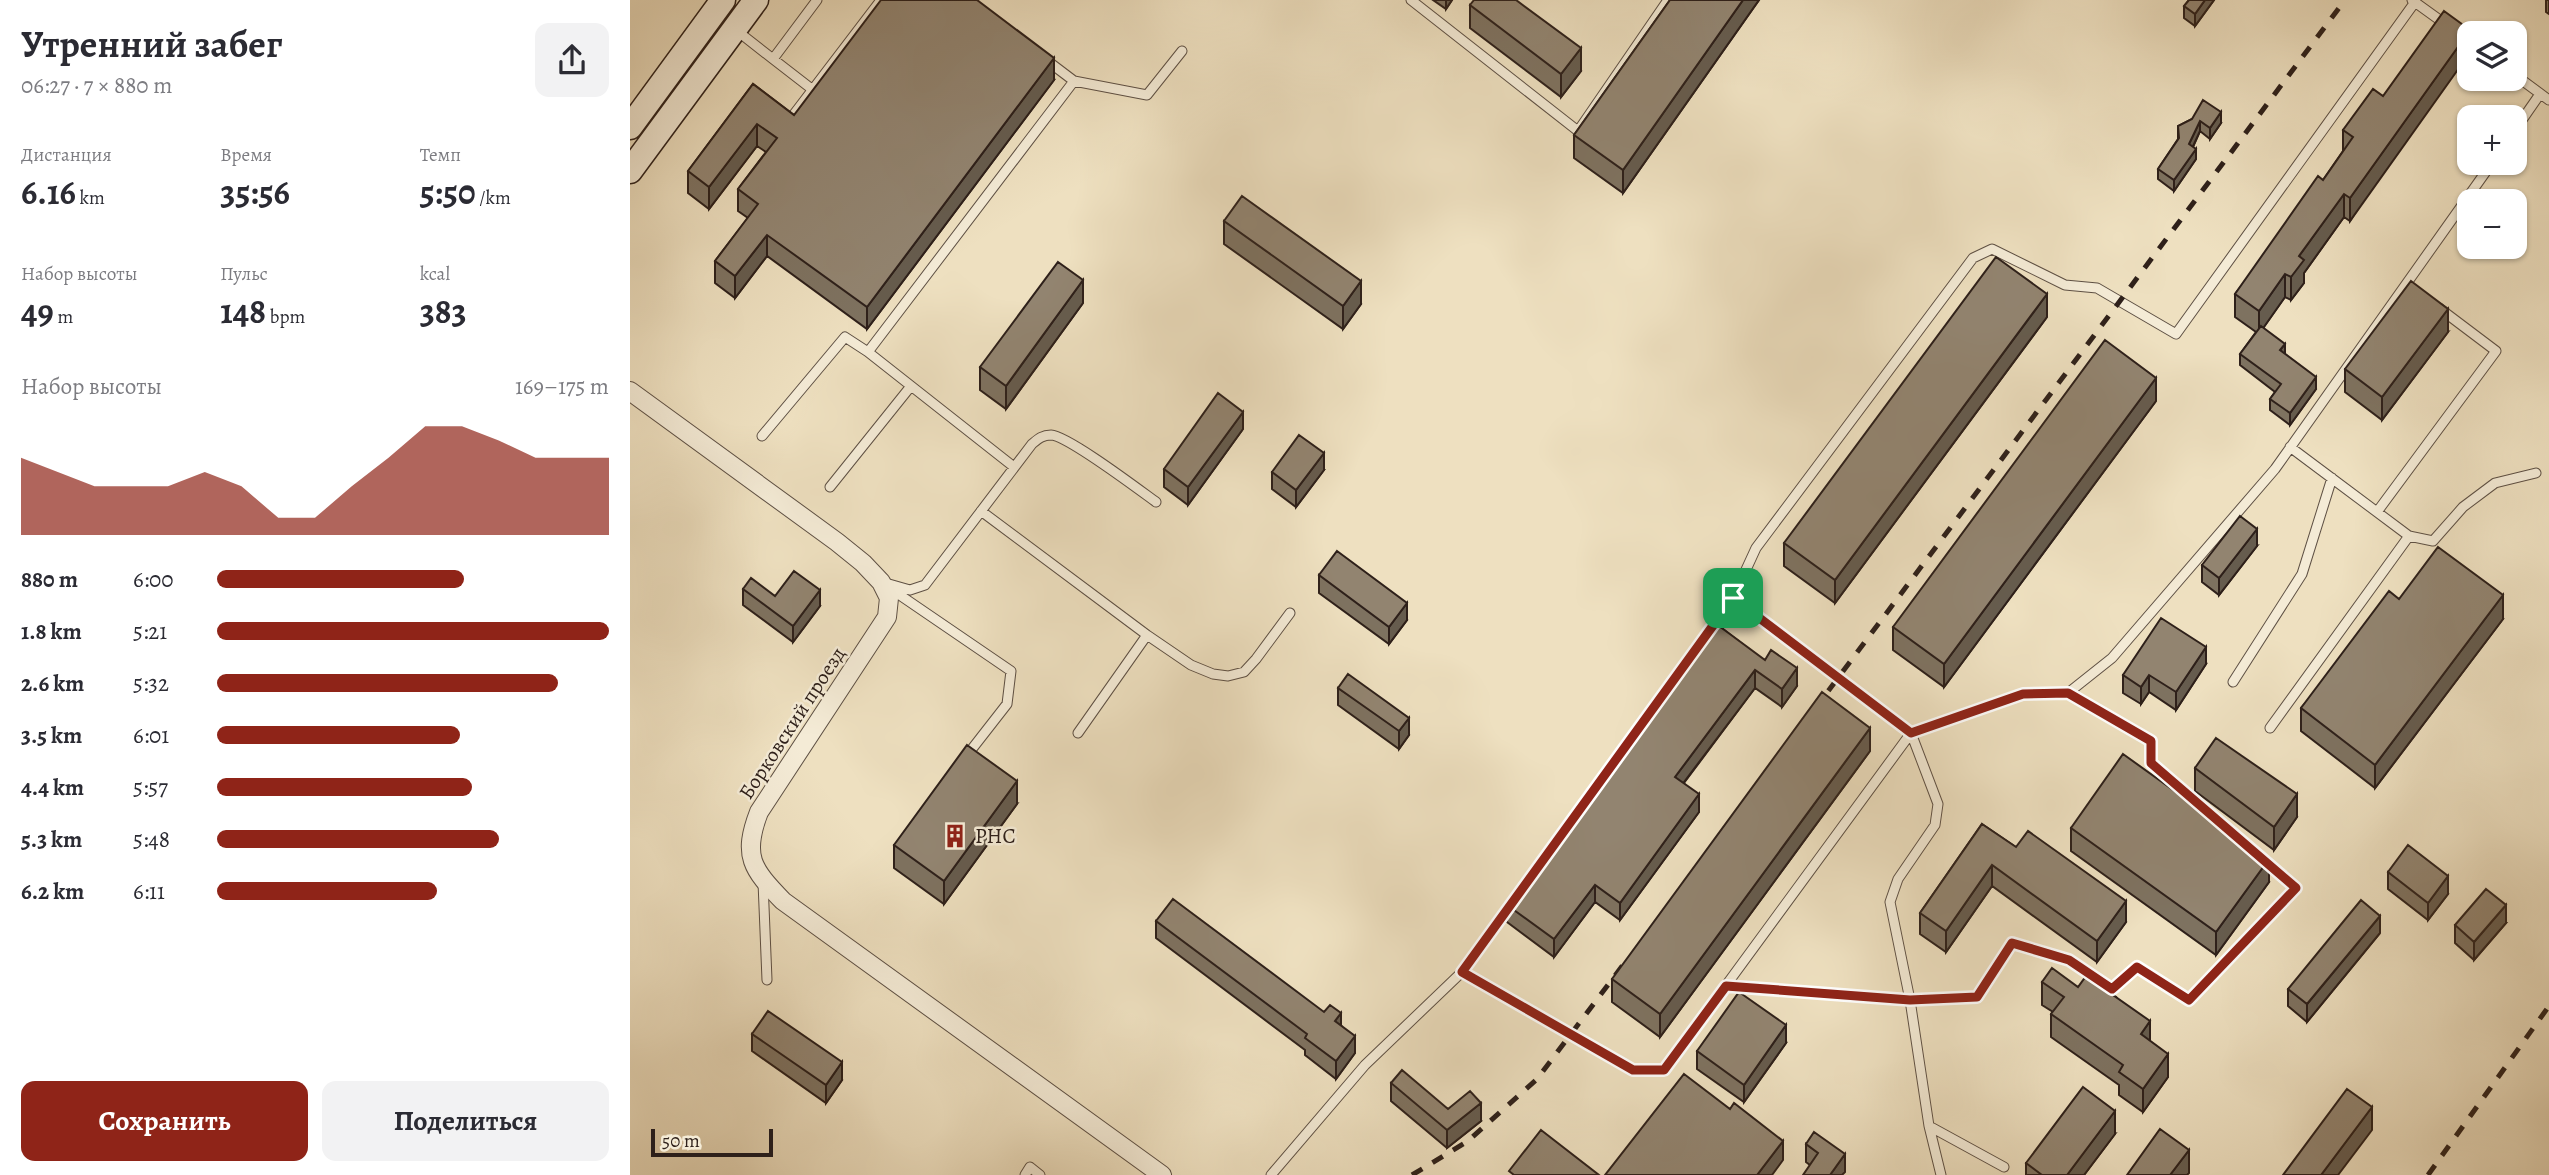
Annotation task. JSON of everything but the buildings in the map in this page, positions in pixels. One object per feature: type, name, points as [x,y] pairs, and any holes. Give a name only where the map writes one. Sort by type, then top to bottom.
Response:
[{"type":"main road","points":[[630,127],[723,0]]},
{"type":"main road","points":[[630,171],[756,0]]},
{"type":"street","points":[[630,391],[837,542],[881,582]]},
{"type":"street","name":"Борковский проезд","points":[[881,582],[889,598],[887,617],[759,812],[750,835],[750,857],[763,880],[783,901],[1162,1175]]},
{"type":"lane","points":[[774,59],[817,0]]},
{"type":"lane","points":[[791,118],[881,0]]},
{"type":"lane","points":[[1411,0],[1578,131],[1668,0]]},
{"type":"lane","points":[[1684,666],[1733,598],[1756,548],[1973,258],[1992,249],[2065,285],[2097,288],[2176,334],[2414,1],[2457,33]]},
{"type":"lane","points":[[734,29],[813,90]]},
{"type":"lane","points":[[1032,49],[1074,81],[1147,95],[1182,51]]},
{"type":"lane","points":[[868,352],[1074,81]]},
{"type":"lane","points":[[2527,84],[2549,100]]},
{"type":"lane","points":[[2527,113],[2540,94]]},
{"type":"lane","points":[[2068,693],[2112,657],[2276,469],[2483,175]]},
{"type":"lane","points":[[2406,284],[2416,291]]},
{"type":"lane","points":[[2376,512],[2496,351],[2426,299]]},
{"type":"lane","points":[[762,436],[845,337],[868,352],[1014,467]]},
{"type":"lane","points":[[830,487],[911,386]]},
{"type":"lane","points":[[881,582],[910,590],[925,585],[1040,436],[1059,437],[1156,502]]},
{"type":"lane","points":[[2290,447],[2410,536],[2433,541],[2462,507],[2495,483],[2536,473]]},
{"type":"lane","points":[[2233,682],[2302,574],[2332,478]]},
{"type":"lane","points":[[981,511],[1147,635],[1191,665],[1213,674],[1228,676],[1244,672],[1290,613]]},
{"type":"lane","points":[[2270,728],[2410,536]]},
{"type":"lane","points":[[881,582],[1011,671],[1007,704],[968,754]]},
{"type":"lane","points":[[1733,598],[1911,733],[1938,804],[1934,825],[1898,879],[1890,902],[1910,1000],[1929,1126],[1941,1175]]},
{"type":"lane","points":[[1078,733],[1147,635]]},
{"type":"lane","points":[[1462,972],[1633,1070],[1664,1070],[1911,733],[2023,694],[2068,693],[2151,741],[2151,763],[2296,888],[2189,1000],[2137,967],[2112,989],[2069,960],[2012,943],[1977,997],[1910,1000],[1726,986]]},
{"type":"lane","points":[[763,880],[767,980]]},
{"type":"lane","points":[[1271,1175],[1365,1065],[1462,972],[1519,892]]},
{"type":"lane","points":[[1929,1126],[2004,1167]]},
{"type":"lane","points":[[1025,1175],[1030,1167],[1040,1175]]},
{"type":"railway","points":[[1814,710],[2345,0]]},
{"type":"railway","points":[[1412,1175],[1468,1141],[1537,1079],[1623,965]]},
{"type":"railway","points":[[2428,1175],[2549,1006]]},
{"type":"place","name":"РНС","points":[[955,836]]},
{"type":"route","points":[[1733,598],[1911,733],[2023,694],[2068,693],[2151,741],[2151,763],[2296,888],[2189,1000],[2137,967],[2112,989],[2069,960],[2012,943],[1977,997],[1910,1000],[1726,986],[1664,1070],[1633,1070],[1462,972],[1733,598]]}]
